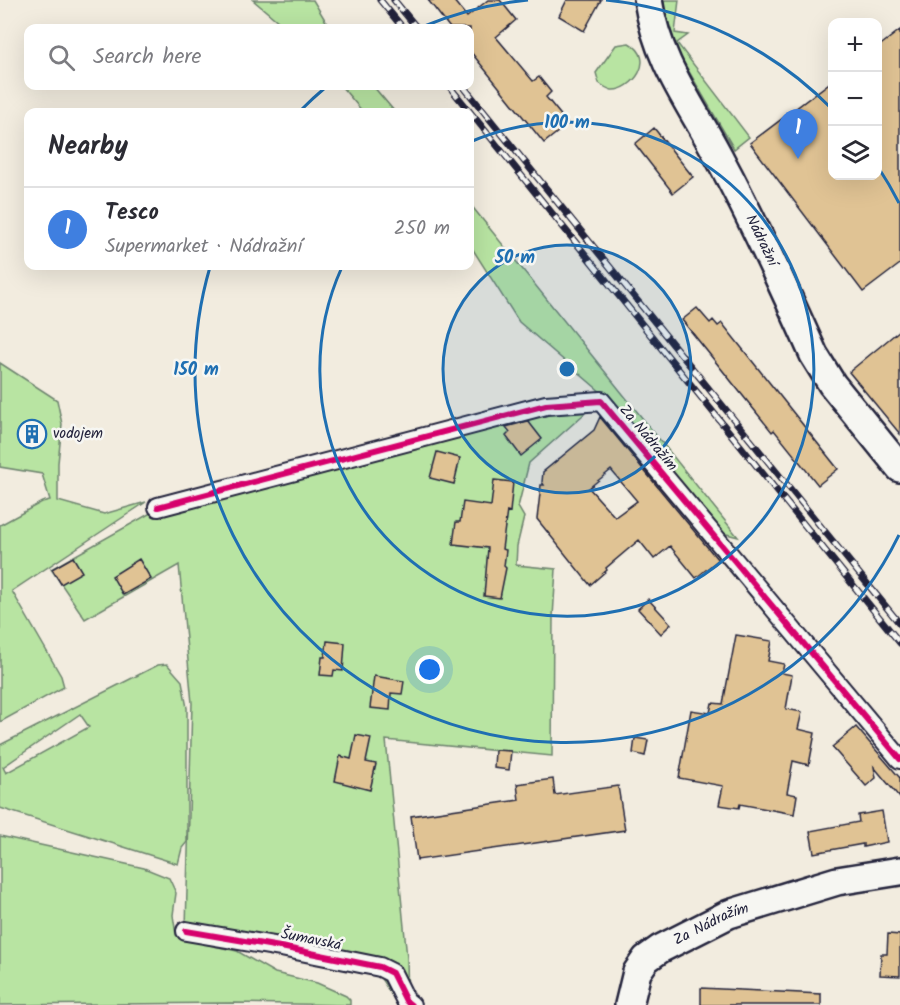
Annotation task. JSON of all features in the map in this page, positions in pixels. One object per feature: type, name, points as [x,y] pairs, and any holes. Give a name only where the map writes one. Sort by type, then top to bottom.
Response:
[{"type":"main road","name":"Nádražní","points":[[648,0],[652,27],[666,65],[721,162],[814,355],[832,384],[900,468]]},
{"type":"main road","name":"Za Nádražím","points":[[628,1005],[637,972],[646,959],[666,946],[729,914],[837,881],[900,871]]},
{"type":"street","name":"Za Nádražím","points":[[158,507],[546,405],[601,401],[900,759]]},
{"type":"street","name":"Šumavská","points":[[186,931],[380,967],[392,974],[406,1001],[411,1005]]},
{"type":"green space","points":[[253,0],[313,0],[328,24],[281,24]]},
{"type":"green space","points":[[664,0],[679,0],[675,33],[688,35],[677,43],[749,137],[734,149],[677,51]]},
{"type":"green space","points":[[629,43],[641,57],[642,65],[639,73],[634,80],[620,89],[607,88],[599,83],[596,73],[616,45]]},
{"type":"green space","points":[[344,90],[376,90],[392,108],[360,108]]},
{"type":"green space","points":[[474,209],[738,537],[719,532],[609,399],[519,322],[474,251]]},
{"type":"green space","points":[[0,363],[57,400],[62,424],[58,463],[58,501],[104,514],[146,502],[12,591],[61,676],[64,687],[0,722],[0,525],[50,500],[42,474],[0,467]]},
{"type":"green space","points":[[592,407],[529,463],[518,507],[524,517],[517,546],[516,565],[556,569],[553,617],[552,756],[386,740],[407,958],[408,1005],[398,1005],[380,977],[186,928],[192,703],[179,565],[85,619],[51,569],[172,501],[504,415]]},
{"type":"green space","points":[[167,664],[182,681],[187,708],[187,842],[182,848],[178,864],[0,808],[0,745],[158,665]],"holes":[[[80,714],[89,727],[6,773],[3,767]]]},
{"type":"green space","points":[[0,836],[144,868],[169,878],[176,893],[173,915],[176,935],[182,939],[237,951],[275,973],[317,983],[346,996],[350,1000],[350,1005],[231,1003],[0,1005]]},
{"type":"building","points":[[428,0],[453,0],[467,17],[488,0],[500,0],[516,20],[496,37],[533,81],[539,77],[551,92],[546,97],[568,124],[544,143],[474,56],[474,24],[447,24]]},
{"type":"building","points":[[567,0],[601,0],[584,31],[559,16]]},
{"type":"building","points":[[900,30],[900,264],[863,292],[750,143],[828,84],[828,180],[882,180],[882,44]]},
{"type":"building","points":[[654,128],[693,177],[673,193],[635,144]]},
{"type":"building","points":[[697,308],[710,323],[713,320],[718,326],[722,323],[838,469],[818,485],[682,320]]},
{"type":"building","points":[[900,330],[900,434],[849,372]]},
{"type":"building","points":[[600,417],[718,560],[696,578],[670,546],[654,559],[639,540],[590,585],[537,519],[541,485],[544,485],[543,472],[594,430]],"holes":[[[611,470],[637,501],[615,517],[589,488]]]},
{"type":"building","points":[[528,421],[542,439],[521,456],[506,436],[510,432],[506,427]]},
{"type":"building","points":[[437,452],[460,458],[454,484],[430,478]]},
{"type":"building","points":[[494,480],[513,482],[510,512],[507,511],[502,549],[506,550],[504,566],[506,568],[500,598],[484,596],[488,548],[453,544],[456,522],[460,522],[463,502],[491,506]]},
{"type":"building","points":[[73,557],[82,572],[61,584],[52,569]]},
{"type":"building","points":[[139,559],[151,579],[123,595],[112,576]]},
{"type":"building","points":[[648,599],[671,624],[661,634],[638,609]]},
{"type":"building","points":[[736,635],[772,641],[768,661],[784,664],[782,673],[792,675],[786,709],[802,712],[798,729],[815,733],[809,765],[793,761],[787,793],[797,795],[794,814],[740,804],[739,808],[719,805],[723,786],[679,778],[691,710],[710,713],[712,703],[723,704]]},
{"type":"building","points":[[327,641],[345,643],[343,671],[334,670],[333,676],[320,675]]},
{"type":"building","points":[[374,676],[404,681],[402,694],[391,693],[390,710],[370,708]]},
{"type":"building","points":[[856,727],[900,778],[900,798],[874,767],[876,778],[866,786],[832,747]]},
{"type":"building","points":[[356,735],[371,738],[366,762],[376,764],[370,790],[335,781],[340,756],[351,759]]},
{"type":"building","points":[[635,738],[648,740],[645,756],[633,753]]},
{"type":"building","points":[[495,750],[511,751],[509,770],[494,768]]},
{"type":"building","points":[[553,779],[555,795],[618,786],[625,830],[417,860],[411,816],[519,800],[517,784]]},
{"type":"building","points":[[882,811],[887,842],[814,853],[810,831],[859,822],[858,815]]},
{"type":"building","points":[[888,934],[900,935],[900,976],[880,975],[881,954],[887,954]]},
{"type":"building","points":[[701,988],[821,994],[821,1005],[701,1005]]},
{"type":"railway","points":[[380,0],[400,24]]},
{"type":"railway","points":[[394,0],[414,24]]},
{"type":"railway","points":[[452,90],[467,108]]},
{"type":"railway","points":[[466,90],[900,624]]},
{"type":"railway","points":[[474,117],[900,643]]},
{"type":"cycle path","points":[[158,507],[546,405],[601,401],[900,759]]},
{"type":"cycle path","points":[[186,931],[380,967],[392,973],[406,1001],[411,1005]]},
{"type":"place","name":"Tesco","points":[[798,159]]},
{"type":"place","name":"vodojem","points":[[32,434]]}]
